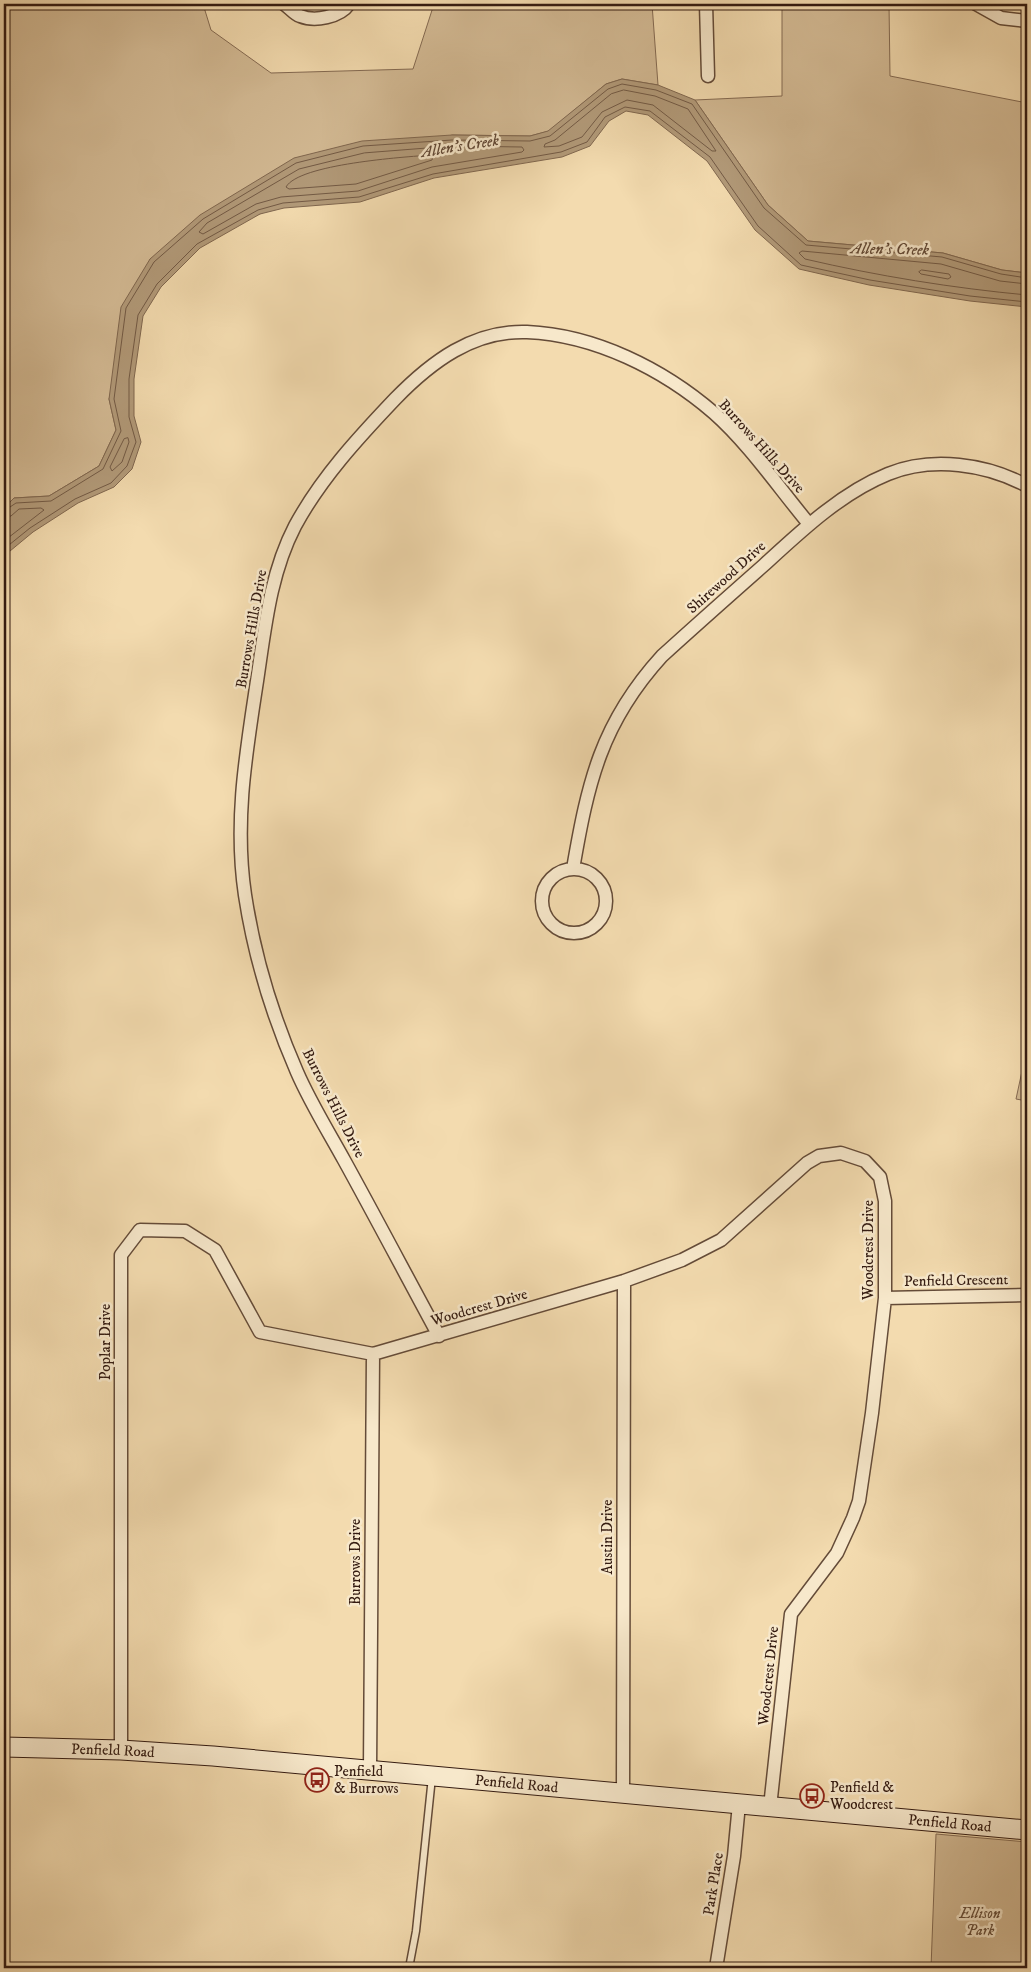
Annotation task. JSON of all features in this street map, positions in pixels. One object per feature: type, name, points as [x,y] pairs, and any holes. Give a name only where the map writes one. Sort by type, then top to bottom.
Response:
[{"type":"main road","name":"Penfield Road","points":[[4,1747],[121,1750],[370,1770],[1027,1830]]},
{"type":"street","points":[[284,4],[300,17],[324,18],[344,10],[349,4]]},
{"type":"street","points":[[706,4],[708,76]]},
{"type":"street","points":[[976,4],[1000,18],[1027,21]]},
{"type":"street","name":"Burrows Hills Drive","points":[[439,1336],[298,1073],[266,985],[245,895],[239,821],[245,754],[270,594],[282,554],[316,491],[362,434],[413,381],[444,356],[464,345],[498,333],[526,332],[562,336],[602,347],[638,362],[682,388],[716,416],[809,524]]},
{"type":"street","name":"Shirewood Drive","points":[[573,869],[589,785],[602,749],[621,707],[641,679],[662,656],[809,524],[851,494],[889,473],[920,466],[953,464],[982,469],[1010,477],[1027,486]]},
{"type":"street","points":[[573,869],[593,875],[600,883],[606,903],[601,918],[590,929],[570,934],[550,924],[544,916],[541,905],[544,889],[553,876],[573,869]]},
{"type":"street","name":"Woodcrest Drive","points":[[373,1354],[624,1281],[682,1260],[711,1246],[749,1216],[807,1163],[819,1156],[841,1153],[865,1161],[874,1168],[884,1188],[886,1201],[885,1298],[872,1413],[859,1501],[854,1518],[837,1552],[791,1614],[770,1807]]},
{"type":"street","name":"Poplar Drive","points":[[121,1750],[121,1255],[140,1230],[185,1231],[215,1250],[260,1332],[373,1354]]},
{"type":"street","name":"Austin Drive","points":[[623,1794],[624,1281]]},
{"type":"street","name":"Penfield Crescent","points":[[885,1298],[1027,1295]]},
{"type":"street","name":"Burrows Drive","points":[[370,1770],[373,1354]]},
{"type":"street","name":"Park Place","points":[[716,1968],[734,1856],[739,1804]]},
{"type":"lane","points":[[409,1968],[416,1930],[432,1776]]},
{"type":"green space","points":[[4,4],[203,4],[211,30],[271,73],[413,69],[434,4],[652,4],[658,85],[622,79],[606,84],[549,131],[530,136],[452,135],[150,259],[109,399],[116,430],[99,466],[49,496],[14,498],[4,508]]},
{"type":"green space","points":[[782,4],[889,4],[890,76],[1027,103],[1027,273],[1002,270],[943,253],[808,241],[768,205],[695,100],[782,96]]},
{"type":"green space","points":[[1027,1048],[1027,1101],[1016,1099]]},
{"type":"green space","name":"Ellison Park","points":[[936,1834],[1027,1842],[1027,1968],[931,1968]]},
{"type":"water","name":"Allen's Creek","points":[[622,79],[658,85],[695,100],[768,205],[808,241],[943,253],[1002,270],[1027,273],[1027,307],[970,301],[869,285],[799,269],[755,230],[707,161],[648,115],[626,111],[609,121],[590,146],[562,157],[434,178],[360,202],[284,208],[260,214],[200,248],[161,287],[143,316],[134,379],[134,416],[141,442],[132,469],[114,487],[78,503],[33,532],[4,556],[4,508],[14,498],[49,496],[99,466],[116,430],[109,399],[121,307],[150,259],[200,215],[294,158],[362,141],[452,135],[530,136],[548,131],[606,84]]},
{"type":"place","name":"Penfield & Burrows","points":[[317,1780]]},
{"type":"place","name":"Penfield & Woodcrest","points":[[812,1796]]}]
